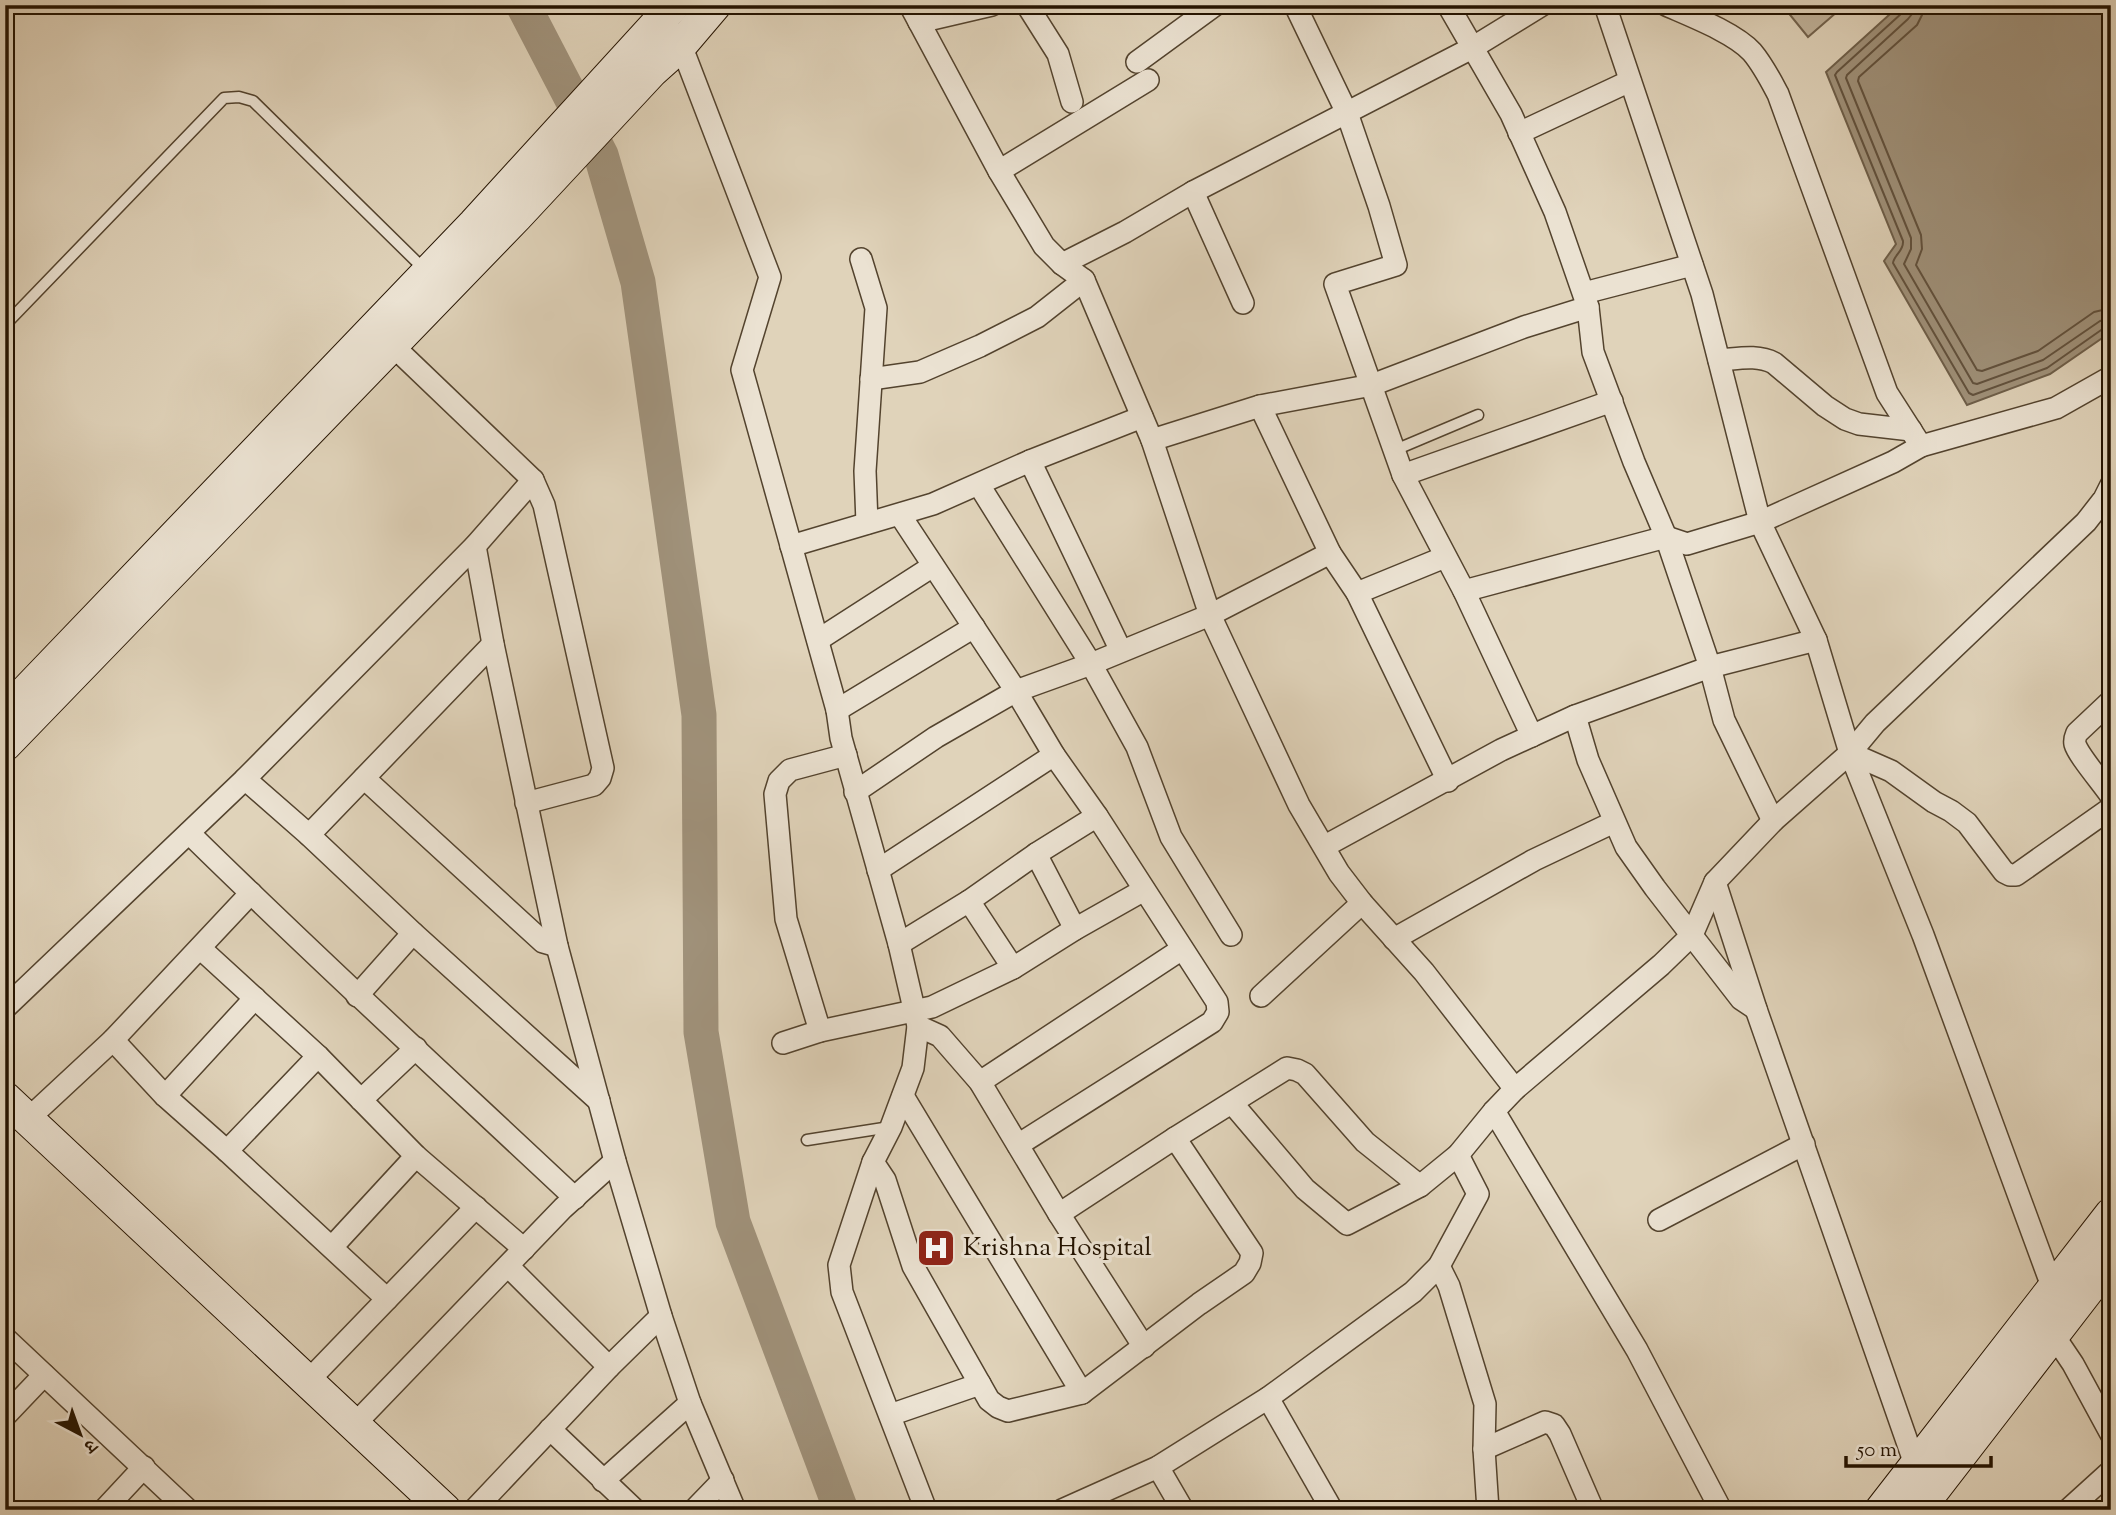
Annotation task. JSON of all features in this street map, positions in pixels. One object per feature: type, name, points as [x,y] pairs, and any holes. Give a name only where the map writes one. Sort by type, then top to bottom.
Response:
[{"type":"street","points":[[5,713],[426,271],[643,60],[681,45],[715,5]]},
{"type":"street","points":[[992,5],[914,13],[999,171],[1044,246],[1084,280],[1152,440],[1210,615],[1299,805],[1339,873],[1424,972],[1514,1088]]},
{"type":"street","points":[[1027,5],[1058,54],[1072,102]]},
{"type":"street","points":[[999,171],[1142,71],[1215,5]]},
{"type":"street","points":[[1295,5],[1347,113],[1396,265],[1335,284],[1403,475],[1464,591],[1532,736]]},
{"type":"street","points":[[1448,5],[1511,114],[1555,212],[1586,300],[1594,352],[1634,462],[1666,537],[1710,667],[1724,720],[1773,821]]},
{"type":"street","points":[[1062,264],[1125,232],[1193,192],[1472,48],[1542,5]]},
{"type":"street","points":[[1605,5],[1702,294],[1760,522],[1816,640],[1850,754],[1923,935],[2048,1311],[2110,1433]]},
{"type":"street","points":[[1666,5],[1733,38],[1750,50],[1765,68],[1782,106],[1887,393],[1916,438]]},
{"type":"street","points":[[662,10],[681,45],[770,277],[742,370],[837,710],[841,738],[899,944],[917,1019],[913,1068],[891,1127],[873,1161],[839,1265],[842,1292],[926,1510]]},
{"type":"street","points":[[5,745],[517,216],[643,60],[662,10]]},
{"type":"street","points":[[1519,133],[1630,81]]},
{"type":"street","points":[[1193,192],[1243,303]]},
{"type":"street","points":[[861,259],[876,308],[865,471],[867,523]]},
{"type":"street","points":[[1152,440],[1260,406],[1372,385],[1524,327],[1586,300],[1692,265]]},
{"type":"street","points":[[871,379],[920,372],[980,346],[1037,317],[1084,280]]},
{"type":"street","points":[[391,344],[533,480],[544,505],[603,768],[594,785],[526,803]]},
{"type":"street","points":[[1719,360],[1766,359],[1845,419],[1916,438],[2056,408],[2111,377]]},
{"type":"street","points":[[1403,475],[1612,401]]},
{"type":"street","points":[[1260,406],[1330,553],[1357,593],[1448,780]]},
{"type":"street","points":[[792,546],[933,504],[1030,461],[1142,417]]},
{"type":"street","points":[[1464,591],[1666,537],[1687,544],[1760,522],[1893,462],[1916,438]]},
{"type":"street","points":[[1030,461],[1121,651]]},
{"type":"street","points":[[5,1008],[245,779],[475,546],[533,480]]},
{"type":"street","points":[[979,485],[1091,664],[1137,747],[1171,837],[1231,935]]},
{"type":"street","points":[[1232,1103],[1305,1189],[1348,1224],[1420,1186],[1458,1155],[1514,1088],[1661,965],[1692,935],[1715,882],[1773,821],[1850,754],[1875,723],[2108,499]]},
{"type":"street","points":[[900,515],[1217,1002],[1218,1012],[1212,1022],[1018,1145]]},
{"type":"street","points":[[475,546],[557,946],[615,1161],[661,1316],[690,1403],[735,1510]]},
{"type":"street","points":[[855,792],[936,737],[1016,691],[1091,664],[1210,615],[1330,553]]},
{"type":"street","points":[[1357,593],[1445,557]]},
{"type":"street","points":[[818,640],[933,566]]},
{"type":"street","points":[[837,710],[974,627]]},
{"type":"street","points":[[1325,846],[1500,750],[1575,716],[1710,667],[1816,640]]},
{"type":"street","points":[[309,835],[493,644]]},
{"type":"street","points":[[2111,701],[2086,723],[2074,739],[2083,758],[2111,796]]},
{"type":"street","points":[[1575,716],[1588,760],[1626,847],[1741,999],[1756,1009]]},
{"type":"street","points":[[1850,754],[1891,771],[1967,823],[2004,872],[2010,876],[2016,875],[2111,808]]},
{"type":"street","points":[[820,1031],[786,919],[775,794],[779,781],[790,770],[846,755]]},
{"type":"street","points":[[878,870],[1054,755]]},
{"type":"street","points":[[364,778],[543,942],[557,946]]},
{"type":"street","points":[[245,779],[599,1101]]},
{"type":"street","points":[[899,944],[1097,816]]},
{"type":"street","points":[[1394,939],[1534,860],[1614,822]]},
{"type":"street","points":[[190,833],[357,996],[575,1198]]},
{"type":"street","points":[[1036,854],[1075,929]]},
{"type":"street","points":[[1715,882],[1756,1009],[1916,1466]]},
{"type":"street","points":[[783,1043],[820,1031],[917,1019],[932,1007],[1013,968],[1144,890]]},
{"type":"street","points":[[17,1122],[113,1040],[251,893]]},
{"type":"street","points":[[969,901],[1013,968]]},
{"type":"street","points":[[1261,996],[1362,903]]},
{"type":"street","points":[[357,996],[413,933]]},
{"type":"street","points":[[200,948],[318,1056],[416,1156],[524,1249]]},
{"type":"street","points":[[980,1082],[1182,949]]},
{"type":"street","points":[[165,1096],[255,998]]},
{"type":"street","points":[[917,1019],[940,1036],[980,1082],[1059,1214],[1144,1347]]},
{"type":"street","points":[[113,1040],[165,1096],[228,1151],[387,1300]]},
{"type":"street","points":[[361,1100],[416,1048]]},
{"type":"street","points":[[228,1151],[318,1056]]},
{"type":"street","points":[[1059,1214],[1287,1068],[1305,1074],[1365,1142],[1420,1186]]},
{"type":"street","points":[[903,1096],[1082,1393]]},
{"type":"street","points":[[5,1098],[17,1122],[140,1251],[261,1357],[418,1510]]},
{"type":"street","points":[[1494,1111],[1637,1350],[1721,1510]]},
{"type":"street","points":[[17,1122],[307,1382],[445,1510]]},
{"type":"street","points":[[873,1161],[885,1180],[913,1266],[989,1400],[1008,1411],[1082,1393],[1244,1273],[1250,1263],[1251,1253],[1175,1138]]},
{"type":"street","points":[[1659,1220],[1804,1144]]},
{"type":"street","points":[[1062,1510],[1083,1505],[1158,1467],[1268,1398],[1413,1292],[1439,1266],[1478,1194],[1458,1155]]},
{"type":"street","points":[[332,1247],[416,1156]]},
{"type":"street","points":[[354,1426],[524,1249],[615,1161]]},
{"type":"street","points":[[307,1382],[476,1207]]},
{"type":"street","points":[[1918,1510],[2111,1214]]},
{"type":"street","points":[[1881,1510],[2048,1311],[2111,1261]]},
{"type":"street","points":[[508,1266],[609,1367]]},
{"type":"street","points":[[1439,1266],[1449,1286],[1485,1404],[1484,1449],[1488,1510]]},
{"type":"street","points":[[474,1510],[661,1316]]},
{"type":"street","points":[[5,1338],[188,1510]]},
{"type":"street","points":[[5,1416],[44,1374]]},
{"type":"street","points":[[890,1415],[980,1384]]},
{"type":"street","points":[[1268,1398],[1332,1510]]},
{"type":"street","points":[[603,1481],[690,1403]]},
{"type":"street","points":[[1484,1449],[1545,1422],[1554,1425],[1593,1510]]},
{"type":"street","points":[[550,1429],[635,1510]]},
{"type":"street","points":[[104,1510],[144,1467]]},
{"type":"street","points":[[1158,1467],[1183,1510]]},
{"type":"street","points":[[2068,1510],[2111,1471]]},
{"type":"street","points":[[694,1510],[723,1480]]},
{"type":"lane","points":[[5,325],[224,99],[239,97],[253,101],[426,271]]},
{"type":"lane","points":[[1395,450],[1478,415]]},
{"type":"lane","points":[[807,1140],[891,1127]]},
{"type":"shaded area","points":[[1782,5],[1845,5],[1808,37]]},
{"type":"water","points":[[1900,5],[2111,5],[2111,332],[2050,374],[1967,405],[1884,261],[1896,244],[1826,72]]},
{"type":"waterway","points":[[523,5],[601,155],[638,282],[699,715],[701,1032],[733,1222],[841,1510]]},
{"type":"place","name":"Krishna Hospital","points":[[936,1248]]}]
